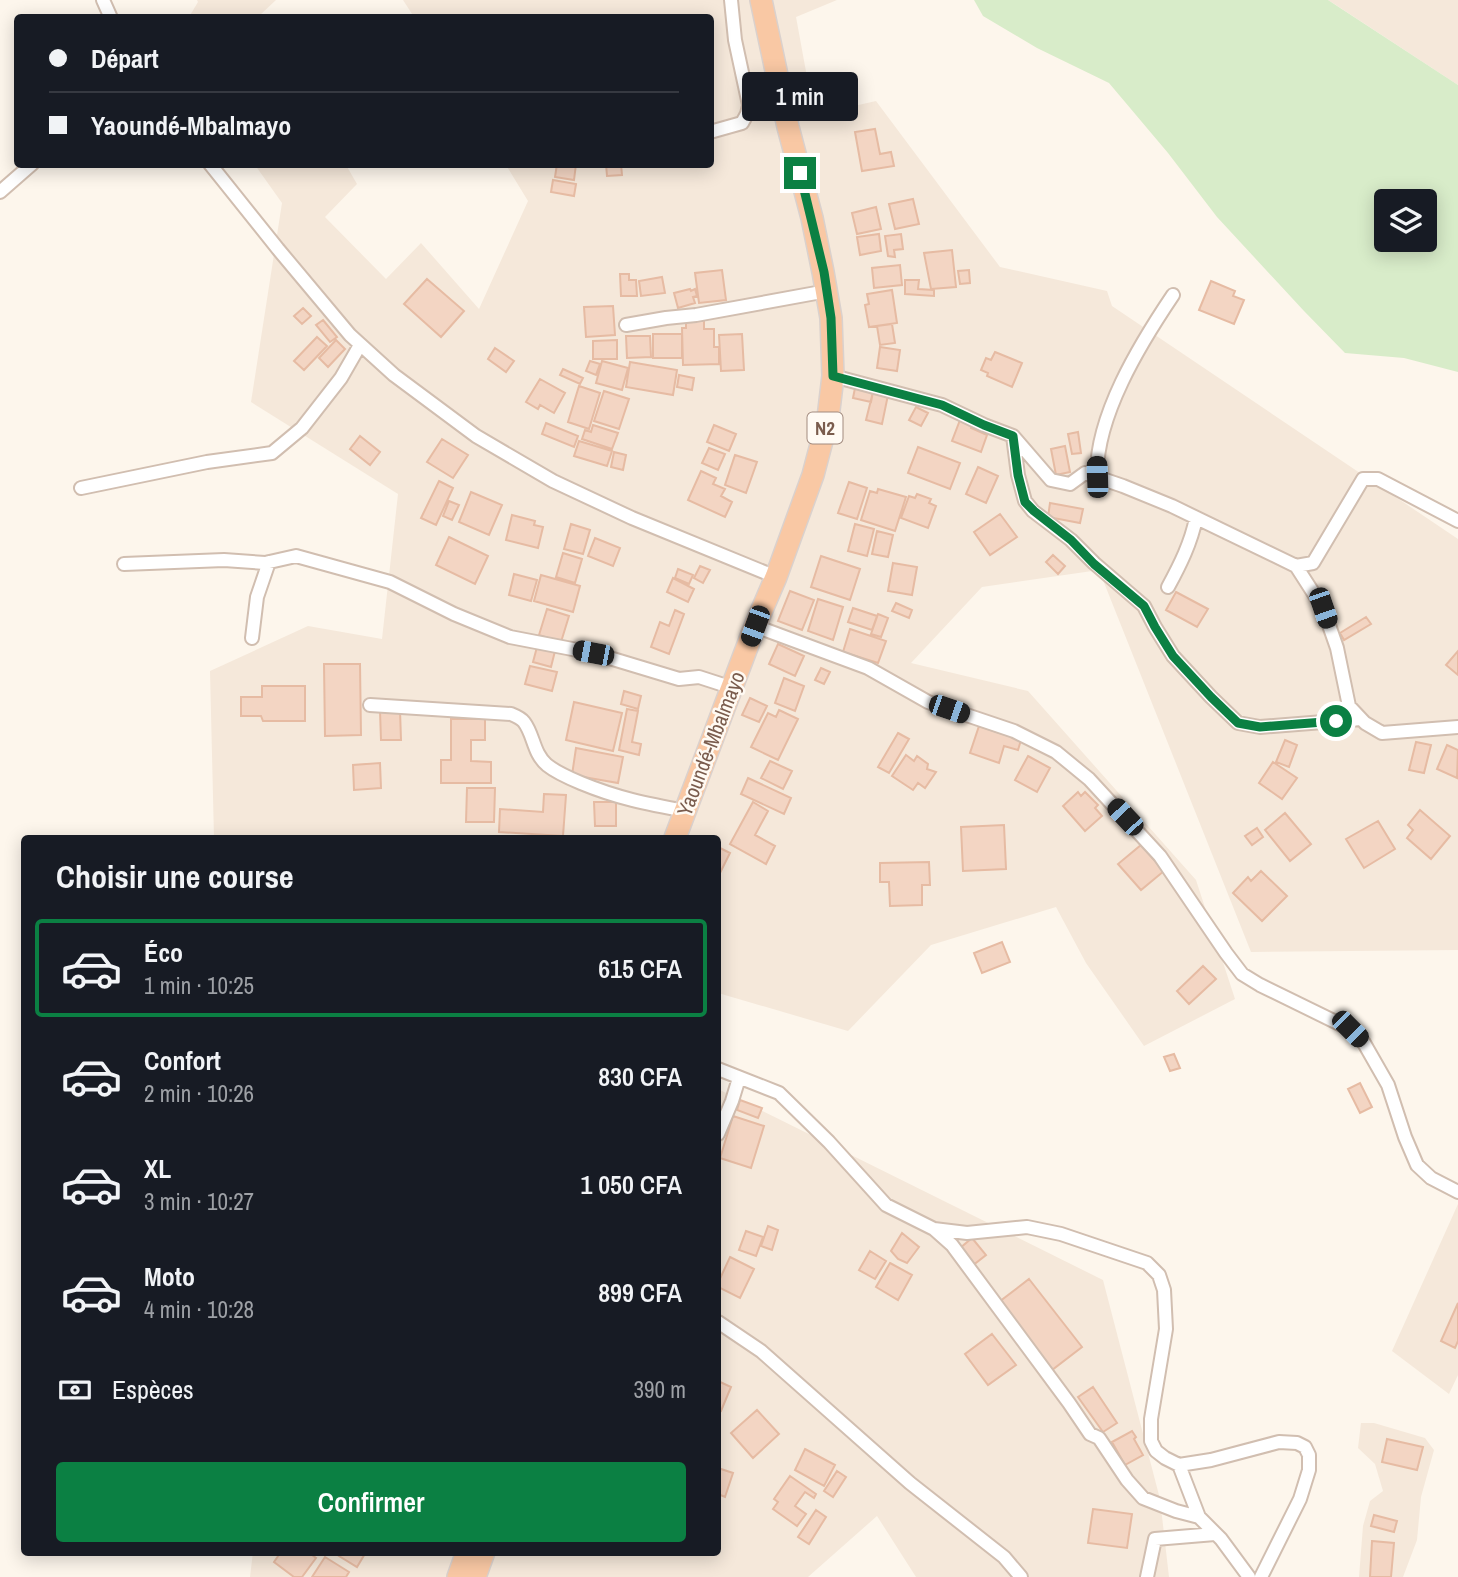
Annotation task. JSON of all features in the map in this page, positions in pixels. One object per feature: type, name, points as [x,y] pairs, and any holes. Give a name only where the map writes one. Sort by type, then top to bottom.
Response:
[{"type":"highway","name":"Yaoundé-Mbalmayo","points":[[676,835],[813,475],[828,418],[833,376],[827,291],[761,0]]},
{"type":"highway","points":[[458,1577],[466,1556]]},
{"type":"highway","points":[[475,1577],[483,1556]]},
{"type":"street","points":[[714,131],[742,123],[749,105],[735,40],[731,0]]},
{"type":"street","points":[[0,192],[27,168]]},
{"type":"street","points":[[213,168],[350,335],[394,375],[477,436],[553,481],[632,518],[776,577]]},
{"type":"street","points":[[626,325],[696,316],[827,291]]},
{"type":"street","points":[[1097,477],[1098,448],[1112,404],[1152,326],[1173,295]]},
{"type":"street","points":[[81,488],[207,462],[272,453],[302,428],[341,378],[360,345]]},
{"type":"street","points":[[833,376],[942,405],[1013,436],[1051,480],[1070,484],[1085,473],[1123,486],[1296,566],[1323,608],[1337,648],[1349,706],[1365,723],[1382,733],[1458,727]]},
{"type":"street","points":[[1013,436],[1025,502],[1144,606],[1173,656],[1238,723],[1260,727],[1361,719]]},
{"type":"street","points":[[1296,566],[1312,563],[1363,479],[1378,479],[1458,521]]},
{"type":"street","points":[[1168,587],[1182,561],[1196,518]]},
{"type":"street","points":[[124,564],[224,560],[265,563],[296,556],[390,582],[454,614],[510,636],[593,653],[679,679],[699,677],[733,688]]},
{"type":"street","points":[[253,638],[257,597],[269,562]]},
{"type":"street","points":[[755,626],[868,668],[928,702],[1014,731],[1056,752],[1081,772],[1160,856],[1242,974],[1350,1029],[1364,1044],[1388,1085],[1417,1165],[1431,1178],[1458,1192]]},
{"type":"street","points":[[370,705],[511,714],[525,723],[534,747],[545,764],[562,775],[604,793],[686,811]]},
{"type":"street","points":[[721,1070],[779,1093],[829,1142],[886,1205],[934,1229],[952,1245],[1090,1434],[1099,1438],[1127,1480],[1143,1498],[1199,1517]]},
{"type":"street","points":[[721,1126],[739,1078]]},
{"type":"street","points":[[934,1229],[967,1233],[1027,1227],[1061,1234],[1147,1263],[1159,1275],[1164,1290],[1166,1329],[1151,1419],[1151,1441],[1156,1451],[1179,1465],[1211,1460],[1279,1442],[1297,1443],[1305,1447],[1309,1455],[1309,1470],[1300,1499],[1261,1577]]},
{"type":"street","points":[[721,1324],[761,1351],[911,1483],[1004,1557],[1021,1577]]},
{"type":"street","points":[[1179,1465],[1199,1517],[1249,1577]]},
{"type":"street","points":[[1147,1577],[1155,1539],[1215,1534]]},
{"type":"shaded area","points":[[197,0],[276,0],[261,14],[191,14]]},
{"type":"shaded area","points":[[403,0],[837,0],[796,17],[814,115],[876,101],[1000,267],[1107,291],[1112,306],[1458,539],[1458,950],[1251,952],[1099,570],[982,587],[911,663],[1028,691],[1196,880],[1235,999],[1144,1046],[1086,963],[1056,907],[931,945],[848,1031],[721,994],[721,835],[214,835],[210,671],[308,626],[382,639],[398,494],[251,402],[282,203],[257,168],[348,168],[357,184],[325,217],[386,279],[421,243],[479,309],[528,201],[508,168],[714,168],[714,14],[412,14]]},
{"type":"shaded area","points":[[1328,0],[1458,0],[1458,85],[1336,5]]},
{"type":"shaded area","points":[[721,1090],[1103,1280],[1160,1499],[1169,1577],[916,1577],[877,1516],[808,1577],[250,1577],[253,1556],[721,1556]]},
{"type":"shaded area","points":[[1458,1204],[1458,1375],[1449,1394],[1392,1351]]},
{"type":"shaded area","points":[[1361,1423],[1374,1423],[1425,1438],[1434,1450],[1421,1497],[1417,1540],[1403,1577],[1359,1577],[1363,1526],[1370,1501],[1383,1491],[1375,1464],[1358,1448]]},
{"type":"green space","points":[[974,0],[1328,0],[1458,85],[1458,372],[1404,358],[1345,353],[1217,217],[1109,83],[1037,48],[983,16]]},
{"type":"building","points":[[875,129],[880,154],[891,152],[894,166],[862,171],[855,132]]},
{"type":"building","points":[[556,168],[576,168],[574,180],[555,177]]},
{"type":"building","points":[[606,168],[621,168],[622,175],[607,176]]},
{"type":"building","points":[[553,180],[576,184],[574,196],[551,192]]},
{"type":"building","points":[[913,199],[919,224],[895,229],[889,204]]},
{"type":"building","points":[[876,207],[881,229],[857,234],[852,213]]},
{"type":"building","points":[[879,234],[881,251],[860,255],[857,237]]},
{"type":"building","points":[[901,234],[903,249],[894,250],[895,257],[888,256],[885,236]]},
{"type":"building","points":[[952,250],[956,287],[931,289],[924,253]]},
{"type":"building","points":[[900,265],[902,285],[874,288],[872,268]]},
{"type":"building","points":[[722,270],[726,300],[699,303],[695,273]]},
{"type":"building","points":[[969,270],[970,283],[960,284],[958,271]]},
{"type":"building","points":[[620,274],[629,274],[629,280],[636,280],[637,296],[621,296]]},
{"type":"building","points":[[662,277],[665,293],[641,296],[639,281]]},
{"type":"building","points":[[427,279],[464,311],[441,337],[404,304]]},
{"type":"building","points":[[905,280],[919,280],[918,289],[934,290],[934,296],[905,294]]},
{"type":"building","points":[[1211,281],[1235,291],[1233,296],[1244,300],[1234,324],[1199,310]]},
{"type":"building","points":[[695,289],[695,303],[678,308],[674,293]]},
{"type":"building","points":[[892,290],[897,323],[869,327],[865,305],[869,304],[867,294]]},
{"type":"building","points":[[613,306],[615,335],[586,337],[584,307]]},
{"type":"building","points":[[303,308],[311,316],[302,324],[294,316]]},
{"type":"building","points":[[323,320],[337,337],[330,342],[316,325]]},
{"type":"building","points":[[686,321],[704,321],[704,329],[714,329],[714,347],[719,347],[719,364],[683,365],[682,328],[686,328]]},
{"type":"building","points":[[892,324],[895,343],[880,345],[877,326]]},
{"type":"building","points":[[653,334],[682,334],[682,358],[653,358]]},
{"type":"building","points":[[742,334],[744,370],[721,371],[719,335]]},
{"type":"building","points":[[626,336],[650,336],[651,357],[627,358]]},
{"type":"building","points":[[317,337],[327,346],[304,370],[294,361]]},
{"type":"building","points":[[336,340],[345,349],[328,367],[319,358]]},
{"type":"building","points":[[617,340],[617,359],[593,359],[593,341]]},
{"type":"building","points":[[880,347],[900,350],[897,371],[877,368]]},
{"type":"building","points":[[495,348],[514,361],[506,372],[488,359]]},
{"type":"building","points":[[995,352],[1022,363],[1012,387],[987,376],[988,373],[981,370],[986,358],[991,360]]},
{"type":"building","points":[[590,361],[600,364],[596,375],[586,371]]},
{"type":"building","points":[[602,361],[628,368],[622,390],[596,383]]},
{"type":"building","points":[[630,362],[677,370],[673,395],[626,387]]},
{"type":"building","points":[[563,369],[583,378],[580,384],[560,375]]},
{"type":"building","points":[[679,375],[694,378],[692,390],[677,387]]},
{"type":"building","points":[[540,379],[565,393],[554,413],[540,405],[538,409],[526,402]]},
{"type":"building","points":[[579,386],[600,393],[589,429],[568,422]]},
{"type":"building","points":[[855,388],[873,392],[871,402],[853,398]]},
{"type":"building","points":[[604,391],[629,399],[619,429],[594,421]]},
{"type":"building","points":[[873,392],[888,395],[882,424],[866,420]]},
{"type":"building","points":[[916,407],[928,413],[921,426],[909,420]]},
{"type":"building","points":[[960,420],[987,435],[981,452],[952,441]]},
{"type":"building","points":[[546,423],[578,436],[574,447],[542,434]]},
{"type":"building","points":[[593,425],[618,433],[612,449],[582,439],[585,430],[591,432]]},
{"type":"building","points":[[714,425],[736,434],[729,451],[707,442]]},
{"type":"building","points":[[1078,432],[1081,453],[1072,454],[1068,434]]},
{"type":"building","points":[[360,436],[380,452],[370,465],[350,449]]},
{"type":"building","points":[[442,439],[468,455],[453,478],[427,462]]},
{"type":"building","points":[[579,441],[612,451],[607,466],[574,456]]},
{"type":"building","points":[[1065,446],[1070,472],[1056,475],[1051,449]]},
{"type":"building","points":[[918,447],[960,463],[950,489],[908,473]]},
{"type":"building","points":[[709,448],[725,454],[718,470],[702,463]]},
{"type":"building","points":[[614,452],[626,455],[623,470],[611,467]]},
{"type":"building","points":[[735,455],[757,462],[746,493],[725,485]]},
{"type":"building","points":[[978,467],[998,476],[986,503],[966,494]]},
{"type":"building","points":[[701,471],[716,478],[713,484],[725,489],[721,496],[732,502],[725,517],[688,500]]},
{"type":"building","points":[[439,481],[453,488],[436,525],[421,518]]},
{"type":"building","points":[[849,482],[867,488],[857,519],[838,513]]},
{"type":"building","points":[[878,489],[906,497],[895,531],[861,520],[870,491],[877,493]]},
{"type":"building","points":[[471,492],[502,505],[489,535],[459,522]]},
{"type":"building","points":[[917,494],[931,499],[929,503],[936,506],[928,528],[901,518],[909,496],[915,498]]},
{"type":"building","points":[[449,501],[459,505],[452,520],[443,516]]},
{"type":"building","points":[[1050,503],[1083,509],[1080,523],[1048,517]]},
{"type":"building","points":[[1000,514],[1017,537],[990,555],[974,532]]},
{"type":"building","points":[[512,515],[535,521],[534,525],[543,527],[538,548],[506,540]]},
{"type":"building","points":[[571,524],[590,530],[583,554],[564,549]]},
{"type":"building","points":[[855,524],[874,529],[867,556],[848,551]]},
{"type":"building","points":[[877,531],[893,535],[888,557],[872,554]]},
{"type":"building","points":[[449,537],[488,556],[475,584],[436,565]]},
{"type":"building","points":[[595,538],[620,548],[613,566],[588,556]]},
{"type":"building","points":[[563,553],[582,559],[575,583],[556,577]]},
{"type":"building","points":[[1053,555],[1065,566],[1058,574],[1046,562]]},
{"type":"building","points":[[821,556],[860,569],[850,600],[811,587]]},
{"type":"building","points":[[893,563],[917,567],[912,595],[888,591]]},
{"type":"building","points":[[700,566],[710,570],[703,583],[694,578]]},
{"type":"building","points":[[678,569],[693,575],[689,584],[675,578]]},
{"type":"building","points":[[514,574],[537,580],[531,601],[509,595]]},
{"type":"building","points":[[541,575],[580,586],[573,612],[534,601]]},
{"type":"building","points":[[673,578],[694,589],[688,602],[667,592]]},
{"type":"building","points":[[790,591],[814,600],[802,630],[778,621]]},
{"type":"building","points":[[1176,592],[1208,609],[1197,627],[1166,610]]},
{"type":"building","points":[[818,599],[843,607],[833,640],[808,631]]},
{"type":"building","points":[[896,603],[912,610],[909,618],[892,611]]},
{"type":"building","points":[[853,608],[877,616],[872,630],[848,622]]},
{"type":"building","points":[[547,609],[569,616],[561,642],[539,635]]},
{"type":"building","points":[[675,610],[684,614],[669,654],[651,647],[660,622],[669,626]]},
{"type":"building","points":[[878,614],[888,618],[881,637],[871,634]]},
{"type":"building","points":[[1366,617],[1371,624],[1344,640],[1340,633]]},
{"type":"building","points":[[850,629],[886,641],[878,663],[843,652]]},
{"type":"building","points":[[778,644],[804,656],[795,676],[769,664]]},
{"type":"building","points":[[537,647],[555,651],[551,667],[533,662]]},
{"type":"building","points":[[1458,651],[1458,675],[1446,665]]},
{"type":"building","points":[[324,664],[360,664],[361,735],[325,736]]},
{"type":"building","points":[[530,666],[557,672],[552,691],[525,684]]},
{"type":"building","points":[[821,668],[830,672],[824,684],[815,680]]},
{"type":"building","points":[[784,678],[804,686],[795,711],[775,703]]},
{"type":"building","points":[[262,686],[305,686],[305,721],[263,721],[261,716],[241,716],[241,697],[262,697]]},
{"type":"building","points":[[624,691],[641,696],[638,709],[621,704]]},
{"type":"building","points":[[750,698],[767,706],[759,722],[742,715]]},
{"type":"building","points":[[574,702],[622,713],[613,751],[566,740]]},
{"type":"building","points":[[627,709],[638,711],[632,742],[641,744],[639,755],[619,750]]},
{"type":"building","points":[[400,710],[401,740],[381,740],[380,711]]},
{"type":"building","points":[[779,710],[798,719],[778,760],[751,747],[768,713],[776,717]]},
{"type":"building","points":[[451,719],[485,719],[485,740],[471,740],[471,761],[491,762],[491,783],[441,783],[441,760],[451,760]]},
{"type":"building","points":[[979,726],[1021,740],[1018,750],[1004,746],[999,763],[970,753]]},
{"type":"building","points":[[898,733],[909,739],[889,773],[878,767]]},
{"type":"building","points":[[1285,740],[1297,745],[1289,767],[1276,762]]},
{"type":"building","points":[[1416,742],[1431,745],[1424,773],[1409,770]]},
{"type":"building","points":[[1447,745],[1458,750],[1457,778],[1437,769]]},
{"type":"building","points":[[576,748],[623,757],[618,783],[572,775]]},
{"type":"building","points":[[906,755],[914,761],[917,756],[928,764],[927,769],[936,772],[925,788],[918,783],[913,790],[892,776]]},
{"type":"building","points":[[1028,756],[1050,768],[1037,792],[1015,780]]},
{"type":"building","points":[[770,761],[792,771],[783,789],[761,778]]},
{"type":"building","points":[[1273,762],[1297,778],[1282,799],[1259,783]]},
{"type":"building","points":[[380,763],[381,788],[354,790],[353,765]]},
{"type":"building","points":[[748,778],[791,798],[784,814],[741,794]]},
{"type":"building","points":[[467,788],[495,788],[494,822],[466,822]]},
{"type":"building","points":[[1078,792],[1081,796],[1085,792],[1098,805],[1095,808],[1102,816],[1085,831],[1063,806]]},
{"type":"building","points":[[544,794],[566,795],[563,835],[499,832],[500,809],[543,812]]},
{"type":"building","points":[[594,802],[616,802],[616,826],[595,826]]},
{"type":"building","points":[[753,802],[768,811],[755,835],[775,846],[766,864],[730,844]]},
{"type":"building","points":[[1420,810],[1450,836],[1431,859],[1407,838],[1413,830],[1408,825]]},
{"type":"building","points":[[1285,813],[1311,844],[1290,861],[1265,830]]},
{"type":"building","points":[[1378,821],[1395,849],[1364,868],[1346,839]]},
{"type":"building","points":[[1004,825],[1006,869],[963,871],[961,827]]},
{"type":"building","points":[[1257,828],[1263,837],[1252,845],[1245,836]]},
{"type":"building","points":[[1141,845],[1164,871],[1141,890],[1118,864]]},
{"type":"building","points":[[721,848],[730,853],[721,871]]},
{"type":"building","points":[[929,862],[930,885],[922,885],[922,905],[890,906],[889,882],[880,882],[880,863]]},
{"type":"building","points":[[1261,871],[1287,896],[1262,921],[1233,893],[1248,877],[1251,881]]},
{"type":"building","points":[[1002,942],[1010,962],[982,973],[974,953]]},
{"type":"building","points":[[1203,966],[1216,979],[1189,1004],[1177,991]]},
{"type":"building","points":[[1174,1054],[1180,1068],[1170,1071],[1164,1057]]},
{"type":"building","points":[[1360,1083],[1372,1107],[1360,1113],[1348,1089]]},
{"type":"building","points":[[740,1100],[762,1108],[758,1118],[737,1110]]},
{"type":"building","points":[[733,1116],[764,1126],[751,1168],[721,1158]]},
{"type":"building","points":[[768,1226],[778,1230],[772,1250],[761,1246]]},
{"type":"building","points":[[746,1231],[763,1237],[756,1256],[739,1250]]},
{"type":"building","points":[[902,1233],[919,1247],[907,1263],[898,1259],[891,1251]]},
{"type":"building","points":[[972,1238],[986,1255],[972,1266],[959,1249]]},
{"type":"building","points":[[870,1251],[886,1261],[875,1279],[859,1270]]},
{"type":"building","points":[[730,1257],[754,1269],[740,1298],[721,1288],[721,1276]]},
{"type":"building","points":[[890,1263],[912,1275],[898,1300],[876,1287]]},
{"type":"building","points":[[1029,1279],[1082,1347],[1052,1370],[999,1302]]},
{"type":"building","points":[[1458,1303],[1458,1341],[1455,1348],[1441,1341]]},
{"type":"building","points":[[992,1334],[1016,1365],[988,1385],[965,1354]]},
{"type":"building","points":[[721,1382],[731,1387],[721,1411]]},
{"type":"building","points":[[1093,1387],[1117,1423],[1103,1432],[1078,1397]]},
{"type":"building","points":[[757,1410],[779,1434],[753,1458],[731,1433]]},
{"type":"building","points":[[1132,1431],[1143,1455],[1125,1465],[1112,1442]]},
{"type":"building","points":[[1387,1439],[1423,1447],[1417,1470],[1382,1462]]},
{"type":"building","points":[[805,1449],[835,1465],[824,1486],[795,1470]]},
{"type":"building","points":[[721,1469],[733,1473],[725,1497],[721,1495]]},
{"type":"building","points":[[837,1471],[846,1477],[833,1497],[824,1491]]},
{"type":"building","points":[[790,1476],[816,1494],[814,1498],[805,1492],[795,1506],[806,1514],[797,1526],[773,1509],[778,1502],[774,1499]]},
{"type":"building","points":[[1093,1509],[1132,1514],[1127,1548],[1088,1543]]},
{"type":"building","points":[[816,1510],[826,1517],[809,1544],[798,1537]]},
{"type":"building","points":[[1374,1515],[1397,1521],[1394,1532],[1371,1526]]},
{"type":"building","points":[[1372,1541],[1394,1543],[1391,1577],[1370,1577]]},
{"type":"building","points":[[278,1556],[316,1558],[302,1577],[294,1577],[274,1562]]},
{"type":"building","points":[[339,1556],[364,1556],[357,1567]]},
{"type":"building","points":[[325,1557],[349,1572],[346,1577],[312,1577]]},
{"type":"route","points":[[800,173],[824,272],[831,318],[833,376],[942,405],[1013,436],[1025,502],[1144,606],[1173,656],[1238,723],[1260,727],[1336,721]]}]
